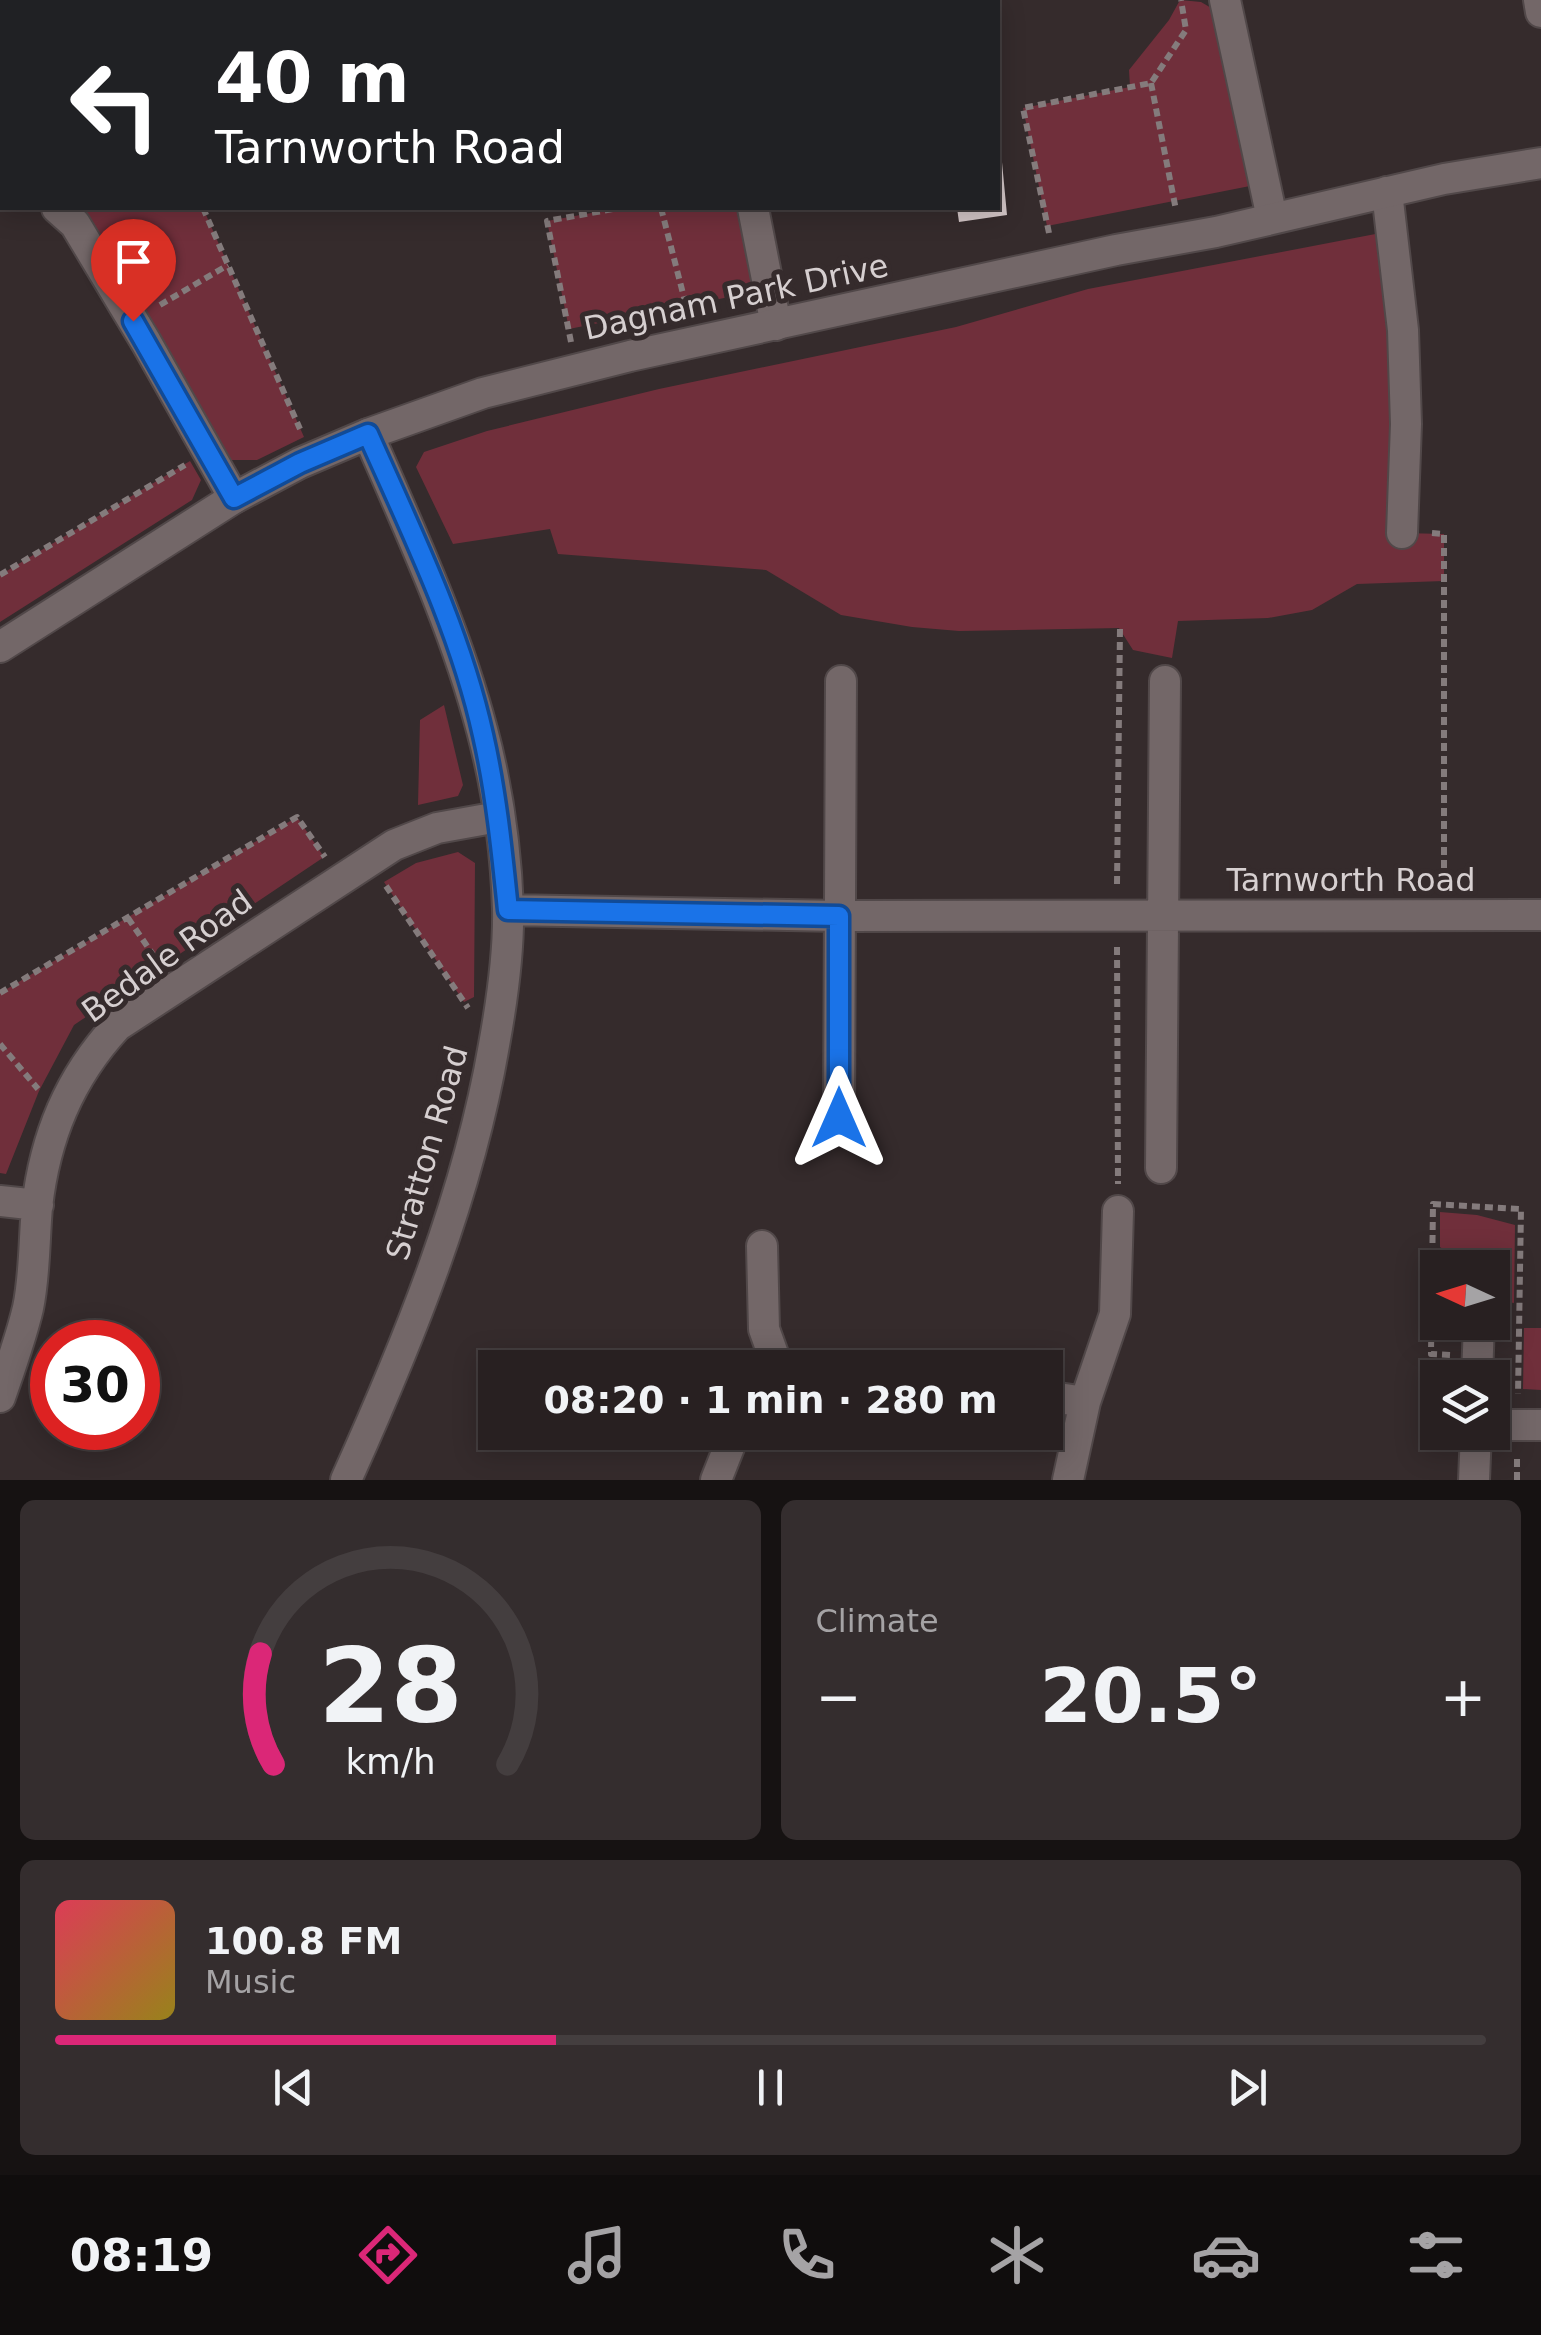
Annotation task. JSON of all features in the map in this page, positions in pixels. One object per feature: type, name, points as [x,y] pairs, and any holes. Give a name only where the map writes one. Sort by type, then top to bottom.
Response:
[{"type":"street","points":[[1225,0],[1272,218]]},
{"type":"street","points":[[1539,0],[1541,12]]},
{"type":"street","name":"Dagnam Park Drive","points":[[0,647],[234,498],[368,434],[482,393],[695,342],[1386,192],[1541,163]]},
{"type":"street","points":[[1386,192],[1404,330],[1402,533]]},
{"type":"street","points":[[59,210],[74,224],[133,321],[234,498]]},
{"type":"street","points":[[753,210],[776,325]]},
{"type":"street","name":"Stratton Road","points":[[346,1480],[459,1194],[484,1106],[502,999],[508,910],[498,817],[483,733],[461,658],[368,434]]},
{"type":"street","points":[[1162,1168],[1165,681]]},
{"type":"street","points":[[839,1118],[841,682]]},
{"type":"street","name":"Bedale Road","points":[[0,1396],[28,1306],[47,1146],[70,1088],[116,1026],[394,845],[438,828],[498,817]]},
{"type":"street","name":"Tarnworth Road","points":[[508,910],[839,916],[1541,916]]},
{"type":"street","points":[[0,1201],[38,1205]]},
{"type":"street","points":[[1068,1480],[1085,1402],[1115,1314],[1118,1211]]},
{"type":"street","points":[[762,1246],[764,1329],[772,1350]]},
{"type":"street","points":[[1063,1399],[1085,1402]]},
{"type":"street","points":[[1510,1424],[1541,1425]]},
{"type":"street","points":[[716,1480],[728,1450]]},
{"type":"street","points":[[1474,1480],[1475,1450]]},
{"type":"path","points":[[1181,0],[1186,30],[1151,83],[1182,238]]},
{"type":"path","points":[[1055,264],[1023,108],[1151,83]]},
{"type":"path","points":[[203,210],[313,458]]},
{"type":"path","points":[[576,368],[546,220],[607,210]]},
{"type":"path","points":[[662,210],[695,342]]},
{"type":"path","points":[[133,321],[228,265]]},
{"type":"path","points":[[0,576],[207,451]]},
{"type":"path","points":[[1402,533],[1444,534],[1444,915]]},
{"type":"path","points":[[1118,1211],[1116,914],[1120,628]]},
{"type":"path","points":[[0,994],[297,817],[340,879]]},
{"type":"path","points":[[368,861],[494,1046]]},
{"type":"path","points":[[128,918],[176,987]]},
{"type":"path","points":[[0,1044],[59,1115]]},
{"type":"shaded area","points":[[1180,0],[1201,2],[1213,9],[1250,186],[1047,226],[1023,108],[1130,87],[1129,70]]},
{"type":"shaded area","points":[[78,210],[204,210],[304,437],[257,460],[228,460]]},
{"type":"shaded area","points":[[608,210],[736,210],[754,292],[569,329],[547,221]]},
{"type":"shaded area","points":[[1391,231],[1403,533],[1444,534],[1444,581],[1357,584],[1312,610],[1268,618],[1178,621],[1172,658],[1133,650],[1119,628],[959,631],[841,615],[766,570],[558,554],[550,529],[453,544],[416,467],[424,452],[487,431],[659,389],[956,327],[1088,289]]},
{"type":"shaded area","points":[[190,461],[201,480],[192,500],[0,622],[0,575]]},
{"type":"shaded area","points":[[444,705],[463,785],[458,796],[418,805],[420,720]]},
{"type":"shaded area","points":[[297,817],[324,857],[74,1025],[39,1091],[6,1174],[0,1173],[0,993]]},
{"type":"shaded area","points":[[458,852],[475,863],[474,997],[464,1002],[384,882],[416,863]]},
{"type":"shaded area","points":[[1440,1212],[1477,1215],[1515,1225],[1514,1303],[1510,1302],[1510,1250],[1440,1247]]},
{"type":"shaded area","points":[[1524,1328],[1541,1328],[1541,1390],[1523,1389]]},
{"type":"building","points":[[1000,141],[1007,215],[959,222],[957,210],[1000,210]]},
{"type":"route","points":[[133,321],[234,498],[300,463],[368,434],[461,658],[483,733],[498,817],[508,910],[839,916],[839,1118]]}]
